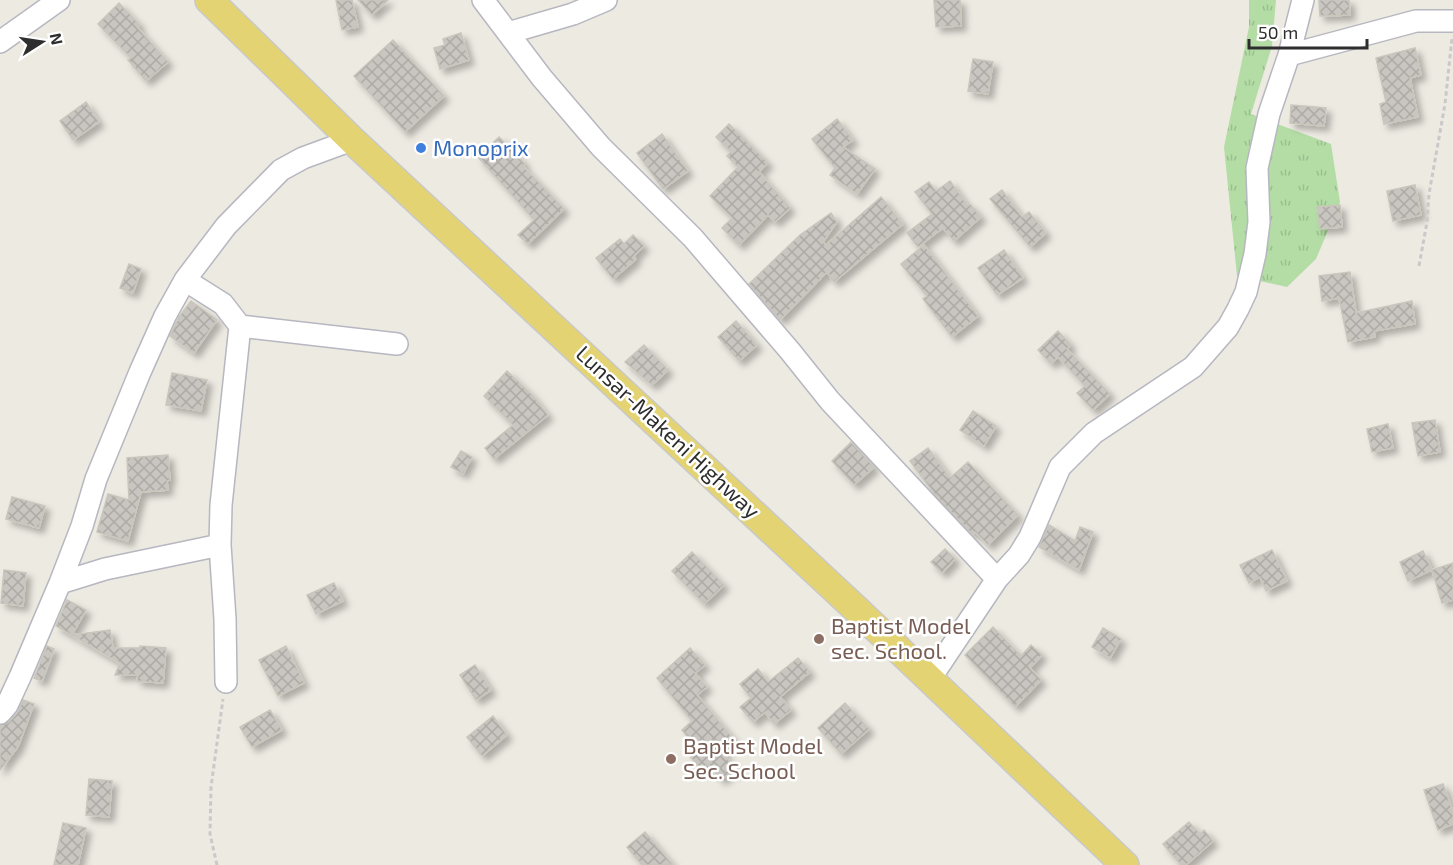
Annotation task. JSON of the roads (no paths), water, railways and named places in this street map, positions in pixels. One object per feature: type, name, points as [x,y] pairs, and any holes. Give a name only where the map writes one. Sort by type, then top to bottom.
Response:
[{"type":"main road","name":"Lunsar-Makeni Highway","points":[[210,0],[352,140],[930,679],[1125,865]]},
{"type":"street","points":[[0,42],[59,0]]},
{"type":"street","points":[[483,0],[542,78],[601,147],[693,238],[830,401],[997,579]]},
{"type":"street","points":[[508,33],[573,14],[606,0]]},
{"type":"street","points":[[930,679],[997,579],[1019,555],[1030,537],[1060,467],[1094,433],[1193,366],[1228,327],[1238,309],[1246,292],[1255,255],[1259,222],[1257,168],[1269,114],[1289,55],[1303,0]]},
{"type":"street","points":[[1289,55],[1416,21],[1453,21]]},
{"type":"street","points":[[0,713],[7,705],[20,677],[60,582],[118,424],[165,316],[185,280],[226,226],[281,170],[303,158],[352,140]]},
{"type":"street","points":[[185,280],[223,304],[240,326],[221,505],[220,544],[226,682]]},
{"type":"street","points":[[240,326],[397,344]]},
{"type":"street","points":[[60,582],[105,569],[220,544]]},
{"type":"place","name":"Monoprix","points":[[421,148]]},
{"type":"place","name":"Baptist Model sec. School.","points":[[819,639]]},
{"type":"place","name":"Baptist Model Sec. School","points":[[671,759]]}]
